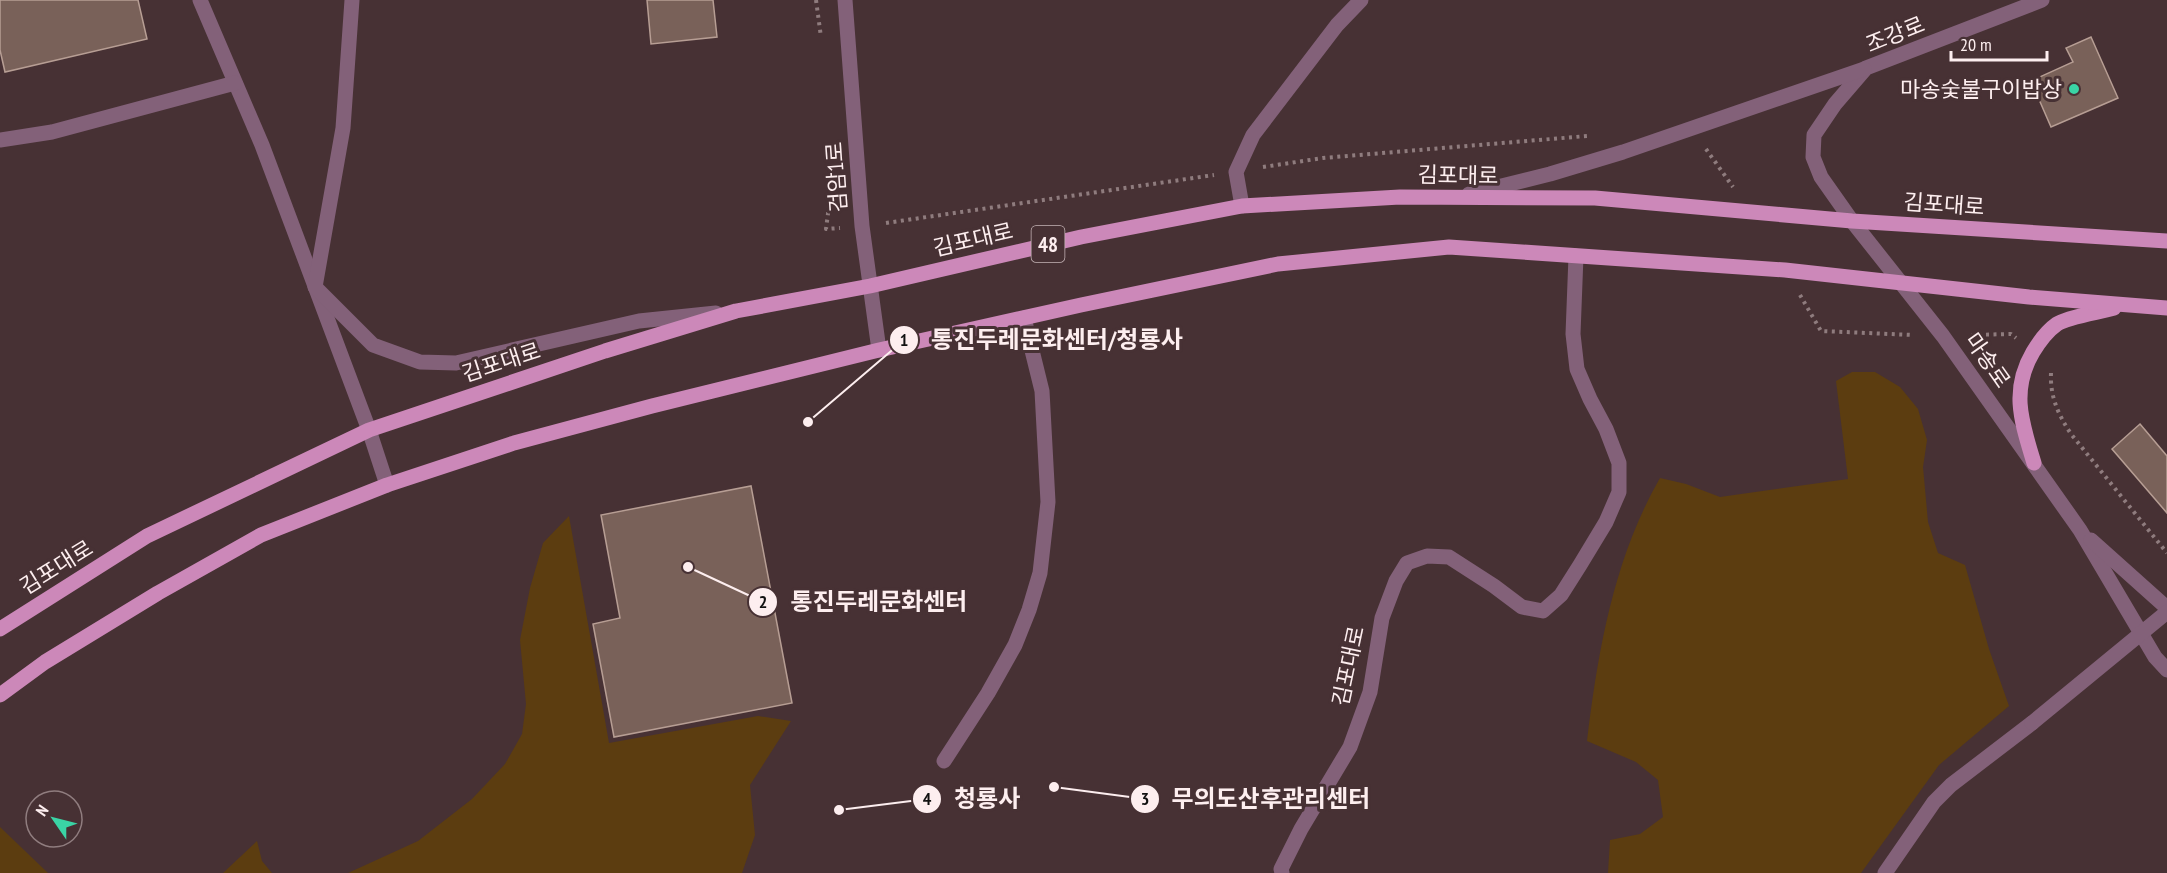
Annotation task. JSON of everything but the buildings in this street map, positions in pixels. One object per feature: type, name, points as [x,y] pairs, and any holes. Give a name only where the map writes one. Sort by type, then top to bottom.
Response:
[{"type":"main road","name":"김포대로","points":[[0,629],[147,536],[369,430],[605,351],[736,311],[870,286],[1081,237],[1242,206],[1400,197],[1595,198],[1852,221],[2167,241]]},
{"type":"main road","points":[[0,696],[45,662],[158,593],[261,535],[387,485],[526,440],[663,403],[879,350],[1278,264],[1449,247],[1785,270],[2029,297],[2167,308]]},
{"type":"main road","points":[[2034,463],[2022,423],[2019,392],[2024,367],[2039,341],[2057,323],[2127,305]]},
{"type":"street","points":[[200,0],[262,145],[369,430],[387,485]]},
{"type":"street","points":[[315,287],[343,128],[352,0]]},
{"type":"street","name":"검암1로","points":[[845,0],[862,226],[879,350]]},
{"type":"street","points":[[1242,206],[1236,172],[1253,135],[1337,25],[1361,0]]},
{"type":"street","name":"조강로","points":[[1852,221],[1821,177],[1813,157],[1814,135],[1835,104],[1866,68],[2042,0]]},
{"type":"street","points":[[1458,197],[1550,174],[1623,152],[1866,68]]},
{"type":"street","points":[[0,140],[52,132],[235,83]]},
{"type":"street","name":"마송로","points":[[1852,221],[1943,336],[2034,463],[2080,530],[2155,657],[2167,670]]},
{"type":"street","name":"김포대로","points":[[1282,873],[1281,868],[1301,829],[1350,747],[1370,692],[1382,618],[1396,581],[1407,563],[1427,556],[1449,557],[1522,607],[1544,610],[1561,595],[1606,522],[1619,492],[1619,463],[1606,429],[1577,369],[1574,334],[1576,256]]},
{"type":"street","points":[[315,287],[373,345],[420,362],[456,363],[639,321],[736,311]]},
{"type":"street","points":[[944,761],[988,693],[1015,645],[1040,573],[1048,502],[1041,391],[1024,318]]},
{"type":"street","name":"마송로","points":[[2080,530],[2167,610]]},
{"type":"street","points":[[1885,873],[1934,802],[1951,785],[2032,723],[2167,610]]},
{"type":"shaded area","points":[[1852,372],[1875,372],[1900,387],[1918,409],[1927,440],[1923,467],[1928,522],[1938,553],[1965,565],[1989,649],[2009,706],[1939,765],[1861,873],[1608,873],[1610,840],[1640,834],[1663,817],[1658,780],[1636,762],[1587,741],[1610,605],[1631,540],[1644,509],[1660,478],[1686,484],[1720,497],[1848,479],[1836,381]]},
{"type":"shaded area","points":[[569,516],[609,743],[758,716],[791,721],[750,785],[755,835],[742,873],[348,873],[418,841],[472,799],[505,764],[522,734],[526,704],[520,640],[530,588],[543,543]]},
{"type":"shaded area","points":[[0,827],[48,873],[0,873]]},
{"type":"shaded area","points":[[257,841],[262,861],[272,873],[223,873]]},
{"type":"place","name":"마송숯불구이밥상","points":[[2074,89]]},
{"type":"place","name":"통진두레문화센터/청룡사","points":[[808,422]]},
{"type":"place","name":"통진두레문화센터","points":[[688,567]]},
{"type":"place","name":"무의도산후관리센터","points":[[1054,787]]},
{"type":"place","name":"청룡사","points":[[839,810]]}]
